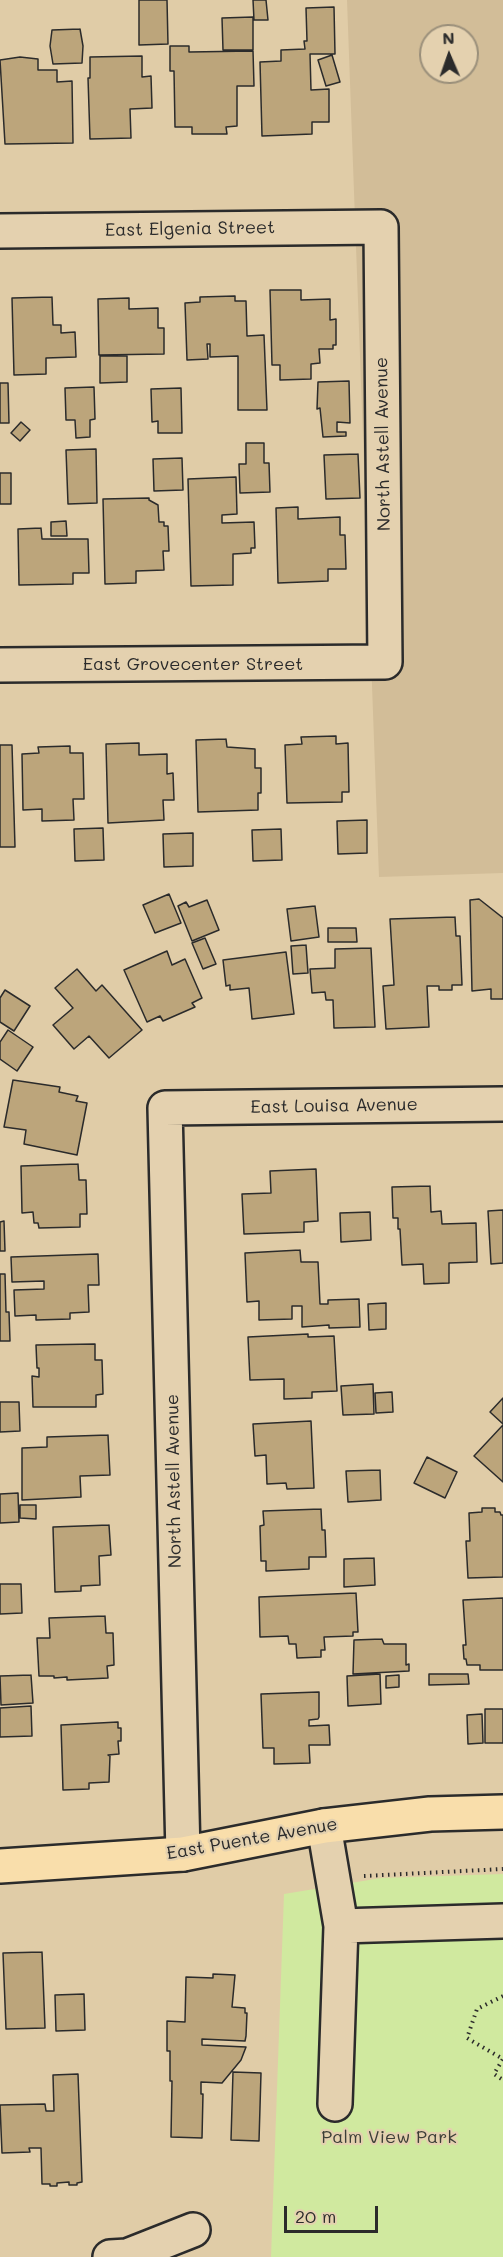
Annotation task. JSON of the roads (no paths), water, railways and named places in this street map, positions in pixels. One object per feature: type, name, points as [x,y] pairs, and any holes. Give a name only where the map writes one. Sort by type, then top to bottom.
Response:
[{"type":"main road","name":"East Puente Avenue","points":[[0,1866],[183,1854],[324,1826],[430,1814],[503,1812]]},
{"type":"street","name":"East Elgenia Street","points":[[0,231],[381,227]]},
{"type":"street","name":"North Astell Avenue","points":[[381,227],[385,662]]},
{"type":"street","name":"East Grovecenter Street","points":[[0,665],[385,662]]},
{"type":"street","name":"East Louisa Avenue","points":[[165,1108],[503,1104]]},
{"type":"street","name":"North Astell Avenue","points":[[165,1108],[183,1854]]},
{"type":"street","points":[[324,1826],[341,1926],[335,2104]]},
{"type":"street","points":[[341,1926],[503,1922]]},
{"type":"street","points":[[110,2257],[127,2256],[193,2230]]},
{"type":"park label","name":"Palm View Park","points":[[389,2137]]}]
